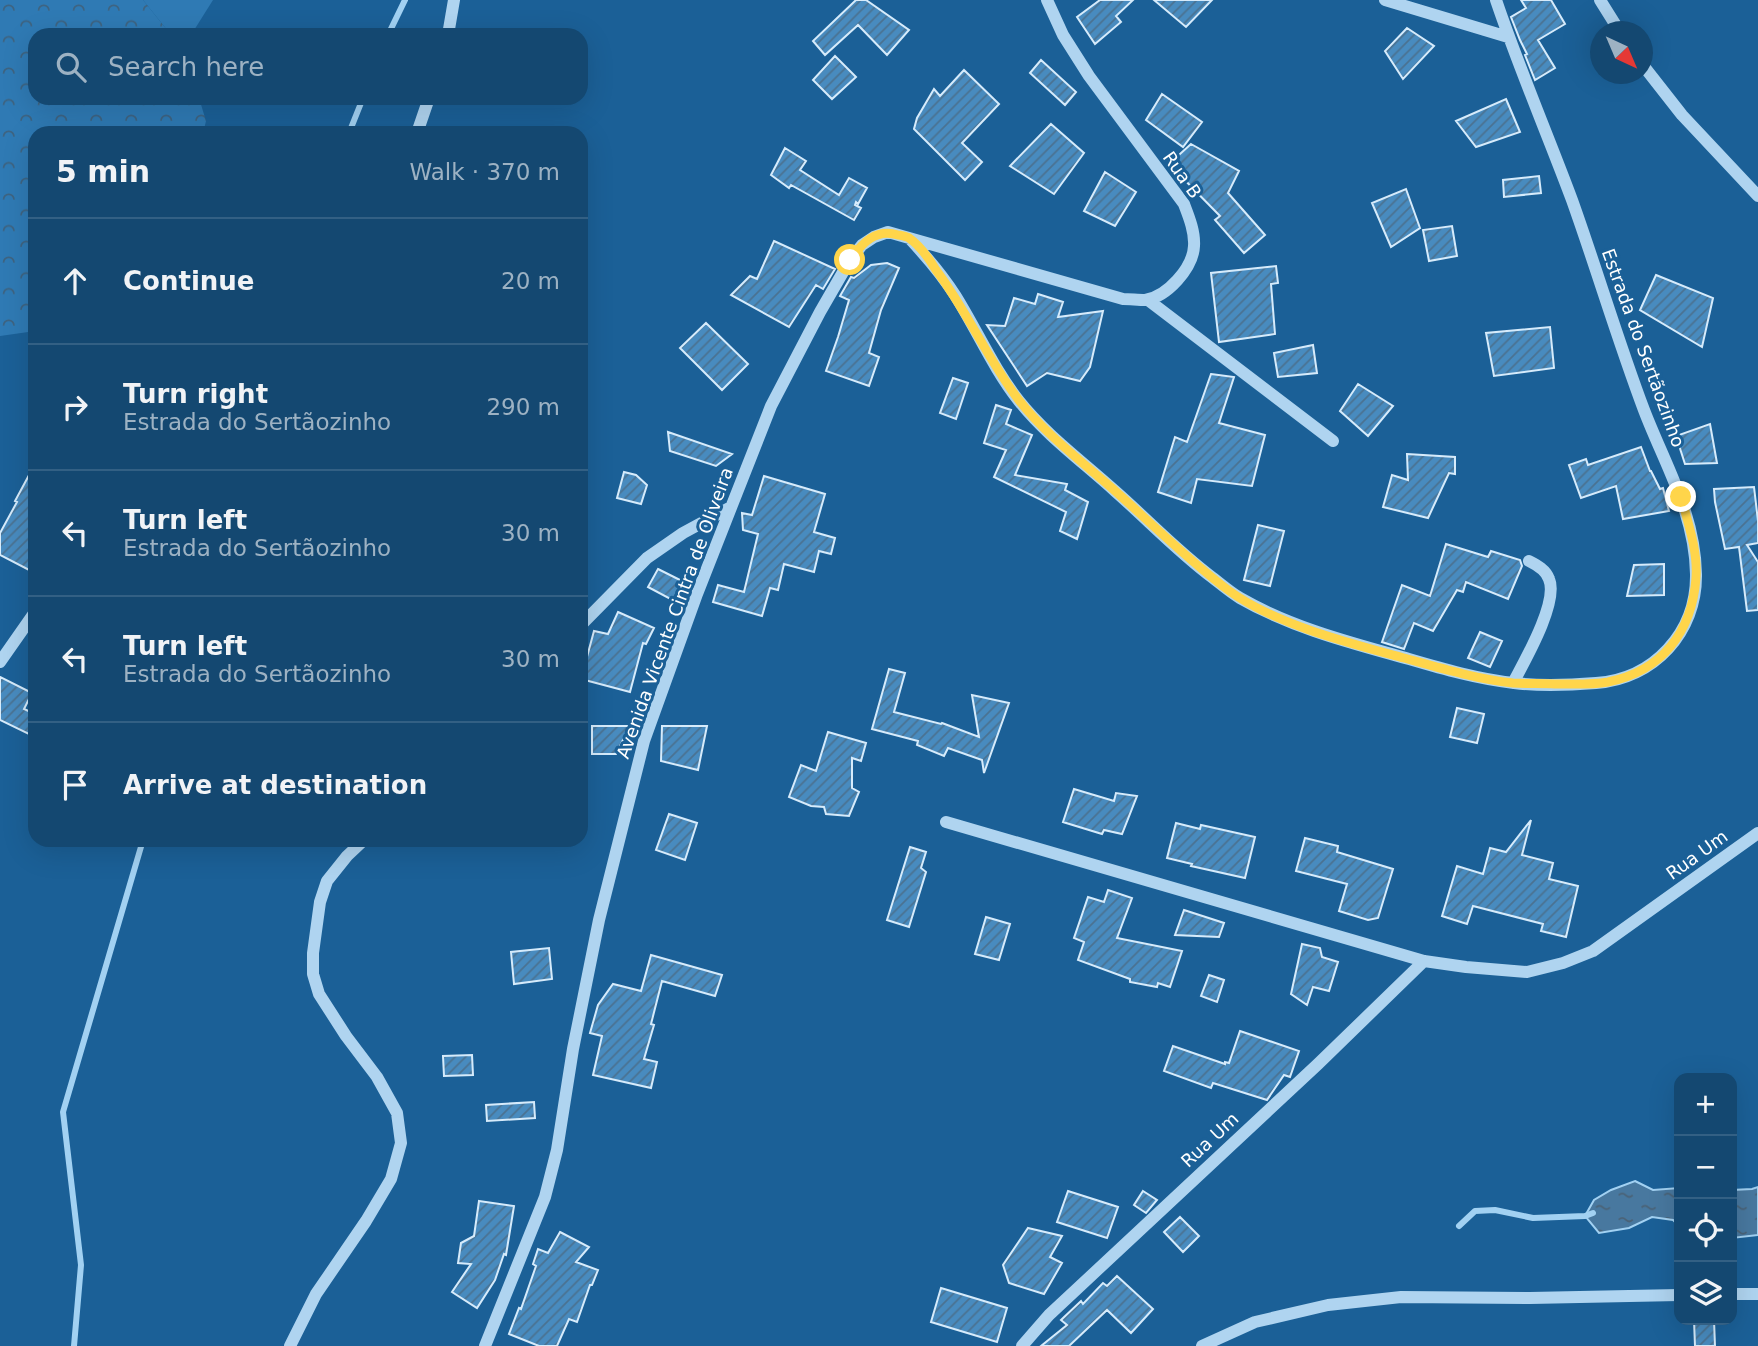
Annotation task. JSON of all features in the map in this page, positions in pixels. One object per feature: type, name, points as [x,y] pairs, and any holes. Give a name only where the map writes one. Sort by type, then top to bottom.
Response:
[{"type":"street","points":[[448,28],[454,0]]},
{"type":"street","name":"Rua B","points":[[1046,0],[1063,35],[1089,76],[1184,204],[1192,228],[1194,247],[1190,264],[1166,291],[1148,300]]},
{"type":"street","points":[[1385,0],[1508,37]]},
{"type":"street","name":"Estrada do Sertãozinho","points":[[909,238],[930,260],[956,296],[990,358],[1020,401],[1052,436],[1194,564],[1237,597],[1279,617],[1339,640],[1453,671],[1513,683],[1583,684],[1607,682],[1632,675],[1651,665],[1681,634],[1692,603],[1696,576],[1692,537],[1681,497],[1645,412],[1572,201],[1496,0]]},
{"type":"street","points":[[1600,0],[1613,21]]},
{"type":"street","points":[[1653,77],[1682,115],[1758,196]]},
{"type":"street","points":[[420,126],[427,105]]},
{"type":"street","name":"Avenida Vicente Cintra de Oliveira","points":[[485,1346],[548,1186],[599,920],[644,741],[697,594],[771,407],[850,260],[862,244],[874,237],[888,232],[909,238]]},
{"type":"street","points":[[909,238],[1123,299],[1148,300],[1333,441]]},
{"type":"street","points":[[588,618],[647,558],[683,533],[731,507]]},
{"type":"street","points":[[1513,683],[1542,626],[1551,590],[1550,580],[1544,571],[1529,561]]},
{"type":"street","points":[[0,662],[28,622]]},
{"type":"street","name":"Rua Um","points":[[946,822],[1424,961],[1527,972],[1593,951],[1758,833]]},
{"type":"street","points":[[290,1346],[316,1294],[391,1179],[401,1143],[397,1112],[377,1077],[346,1037],[319,994],[313,975],[320,902],[327,881],[357,847]]},
{"type":"street","name":"Rua Um","points":[[1022,1346],[1049,1315],[1318,1064],[1424,961]]},
{"type":"street","points":[[1737,1294],[1758,1294]]},
{"type":"street","points":[[1202,1346],[1255,1322],[1328,1305],[1401,1297],[1674,1295]]},
{"type":"green space","points":[[0,0],[143,0],[165,28],[28,28],[28,105],[201,105],[205,126],[28,126],[28,332],[0,336]]},
{"type":"green space","points":[[143,0],[213,0],[195,28],[165,28]]},
{"type":"water","points":[[1635,1181],[1653,1190],[1674,1188],[1674,1221],[1652,1217],[1629,1228],[1599,1233],[1585,1216],[1594,1200]]},
{"type":"water","points":[[1758,1187],[1758,1235],[1737,1237],[1737,1190]]},
{"type":"building","points":[[856,0],[866,0],[909,30],[887,55],[858,25],[825,55],[813,41]]},
{"type":"building","points":[[1100,0],[1133,0],[1116,16],[1121,22],[1095,44],[1077,17]]},
{"type":"building","points":[[1154,0],[1212,0],[1186,27]]},
{"type":"building","points":[[1521,0],[1551,0],[1565,24],[1538,40],[1555,68],[1535,80],[1511,17],[1526,8]]},
{"type":"building","points":[[1407,28],[1434,46],[1403,79],[1385,51]]},
{"type":"building","points":[[835,56],[856,77],[832,99],[813,80]]},
{"type":"building","points":[[1041,60],[1076,92],[1065,105],[1030,73]]},
{"type":"building","points":[[964,70],[999,104],[962,143],[982,162],[965,180],[914,129],[917,118],[934,89],[940,96]]},
{"type":"building","points":[[1162,94],[1202,122],[1183,147],[1146,120]]},
{"type":"building","points":[[1506,99],[1520,132],[1476,147],[1456,121]]},
{"type":"building","points":[[1051,124],[1084,153],[1054,194],[1010,166]]},
{"type":"building","points":[[1191,144],[1239,171],[1228,193],[1265,235],[1244,253],[1215,220],[1220,216],[1169,164]]},
{"type":"building","points":[[785,148],[806,161],[800,170],[839,195],[849,178],[867,188],[858,204],[856,202],[855,205],[861,208],[854,220],[791,185],[789,188],[771,175]]},
{"type":"building","points":[[1105,172],[1136,192],[1115,226],[1084,211]]},
{"type":"building","points":[[1539,176],[1541,193],[1504,197],[1503,180]]},
{"type":"building","points":[[1406,189],[1420,228],[1391,247],[1372,203]]},
{"type":"building","points":[[1452,226],[1457,256],[1429,261],[1423,230]]},
{"type":"building","points":[[774,241],[835,269],[823,289],[816,285],[789,327],[731,295],[750,276],[757,279]]},
{"type":"building","points":[[887,263],[899,268],[881,310],[869,353],[879,357],[869,386],[826,371],[849,300],[840,296],[851,277],[854,278],[871,265]]},
{"type":"building","points":[[1276,266],[1278,283],[1271,284],[1275,334],[1219,342],[1211,273]]},
{"type":"building","points":[[1656,275],[1713,298],[1702,347],[1640,310]]},
{"type":"building","points":[[1038,294],[1063,302],[1058,317],[1103,311],[1090,367],[1080,381],[1047,373],[1027,386],[987,325],[1005,326],[1014,298],[1035,304]]},
{"type":"building","points":[[706,323],[748,364],[722,390],[680,348]]},
{"type":"building","points":[[1550,327],[1554,368],[1494,376],[1486,333]]},
{"type":"building","points":[[1313,345],[1317,373],[1278,377],[1274,353]]},
{"type":"building","points":[[1211,374],[1234,377],[1219,423],[1265,435],[1252,486],[1197,479],[1191,503],[1158,492],[1175,437],[1187,442]]},
{"type":"building","points":[[953,378],[968,383],[956,419],[940,413]]},
{"type":"building","points":[[1358,384],[1393,406],[1368,436],[1340,411]]},
{"type":"building","points":[[996,405],[1011,410],[1006,424],[1032,435],[1015,475],[1067,484],[1065,490],[1088,502],[1077,539],[1060,531],[1066,512],[994,477],[1006,450],[984,443]]},
{"type":"building","points":[[1710,424],[1717,463],[1685,464],[1676,436]]},
{"type":"building","points":[[668,432],[732,454],[716,466],[670,451]]},
{"type":"building","points":[[1641,447],[1650,471],[1660,489],[1663,488],[1669,511],[1623,519],[1616,486],[1581,498],[1569,465],[1586,459],[1588,465]]},
{"type":"building","points":[[1407,454],[1455,457],[1455,474],[1449,473],[1428,518],[1383,507],[1392,475],[1408,480]]},
{"type":"building","points":[[624,472],[636,475],[647,485],[641,504],[617,498]]},
{"type":"building","points":[[764,476],[825,494],[814,532],[835,538],[831,554],[819,551],[814,572],[784,564],[778,590],[770,588],[762,616],[713,602],[718,585],[744,592],[758,534],[743,530],[742,513],[752,515]]},
{"type":"building","points":[[28,477],[28,569],[0,555],[0,533],[17,502],[15,501]]},
{"type":"building","points":[[1754,487],[1758,543],[1747,545],[1758,562],[1758,610],[1747,611],[1739,547],[1725,549],[1714,489]]},
{"type":"building","points":[[1258,525],[1284,531],[1270,586],[1244,580]]},
{"type":"building","points":[[1446,544],[1488,557],[1491,551],[1520,560],[1522,566],[1508,599],[1466,582],[1463,592],[1457,590],[1433,631],[1414,623],[1404,649],[1382,642],[1402,585],[1430,596]]},
{"type":"building","points":[[1664,564],[1664,595],[1627,596],[1634,565]]},
{"type":"building","points":[[658,569],[686,583],[676,602],[648,587]]},
{"type":"building","points":[[618,612],[654,628],[646,644],[643,643],[630,692],[588,681],[588,653],[594,631],[608,634]]},
{"type":"building","points":[[1480,632],[1502,641],[1490,667],[1468,658]]},
{"type":"building","points":[[889,669],[905,673],[894,712],[942,723],[979,737],[972,695],[1009,703],[984,773],[982,760],[948,748],[944,756],[917,745],[918,741],[872,729]]},
{"type":"building","points":[[0,677],[28,691],[28,701],[24,709],[28,711],[28,734],[0,720]]},
{"type":"building","points":[[1457,708],[1484,714],[1477,743],[1450,737]]},
{"type":"building","points":[[592,726],[630,726],[616,754],[592,754]]},
{"type":"building","points":[[662,726],[707,726],[698,770],[661,761]]},
{"type":"building","points":[[828,732],[866,743],[861,761],[852,758],[852,788],[859,792],[849,816],[826,814],[824,807],[811,806],[789,797],[801,765],[816,771]]},
{"type":"building","points":[[1074,789],[1114,801],[1116,793],[1137,796],[1122,834],[1104,830],[1102,834],[1063,822]]},
{"type":"building","points":[[669,814],[697,823],[685,860],[656,850]]},
{"type":"building","points":[[1531,820],[1522,855],[1553,863],[1549,879],[1578,886],[1566,937],[1541,931],[1543,924],[1473,906],[1467,924],[1442,916],[1457,866],[1483,874],[1490,848],[1506,852]]},
{"type":"building","points":[[1176,823],[1200,829],[1201,825],[1255,837],[1245,878],[1167,858]]},
{"type":"building","points":[[1305,838],[1338,846],[1337,852],[1393,869],[1378,918],[1368,920],[1339,911],[1347,884],[1296,871]]},
{"type":"building","points":[[910,847],[926,852],[921,868],[926,872],[909,927],[887,920]]},
{"type":"building","points":[[1108,890],[1132,898],[1117,938],[1182,951],[1170,987],[1158,983],[1157,987],[1130,982],[1130,979],[1078,960],[1084,942],[1074,938],[1088,897],[1104,902]]},
{"type":"building","points":[[1184,910],[1224,923],[1219,937],[1175,935]]},
{"type":"building","points":[[986,917],[1010,924],[999,960],[975,954]]},
{"type":"building","points":[[1302,944],[1320,948],[1322,957],[1338,962],[1329,991],[1313,987],[1307,1005],[1291,994]]},
{"type":"building","points":[[549,948],[552,979],[514,984],[511,952]]},
{"type":"building","points":[[651,955],[722,975],[715,996],[662,981],[644,1059],[657,1062],[651,1088],[593,1075],[602,1036],[590,1033],[598,1005],[613,984],[641,991]]},
{"type":"building","points":[[1209,975],[1224,980],[1217,1002],[1201,996]]},
{"type":"building","points":[[1240,1031],[1299,1051],[1290,1077],[1284,1075],[1267,1100],[1213,1083],[1211,1088],[1164,1071],[1173,1046],[1225,1064],[1229,1063]]},
{"type":"building","points":[[472,1055],[473,1075],[444,1076],[443,1056]]},
{"type":"building","points":[[534,1102],[535,1118],[487,1121],[486,1105]]},
{"type":"building","points":[[1068,1191],[1118,1207],[1107,1238],[1057,1222]]},
{"type":"building","points":[[1143,1191],[1157,1200],[1146,1213],[1134,1205]]},
{"type":"building","points":[[479,1201],[514,1206],[506,1255],[504,1254],[495,1280],[477,1308],[452,1292],[471,1264],[458,1263],[461,1243],[474,1236]]},
{"type":"building","points":[[1180,1217],[1199,1236],[1183,1252],[1164,1232]]},
{"type":"building","points":[[1028,1228],[1062,1236],[1050,1257],[1062,1263],[1044,1294],[1009,1283],[1003,1265]]},
{"type":"building","points":[[560,1232],[589,1247],[576,1262],[598,1270],[577,1322],[569,1319],[557,1346],[539,1346],[509,1334],[536,1266],[533,1264],[538,1249],[548,1253]]},
{"type":"building","points":[[1117,1276],[1153,1309],[1131,1333],[1107,1310],[1069,1346],[1041,1346],[1067,1325],[1061,1320],[1081,1301],[1083,1304],[1103,1283],[1107,1286]]},
{"type":"building","points":[[941,1288],[1007,1308],[997,1342],[931,1322]]},
{"type":"building","points":[[1694,1325],[1714,1325],[1715,1346],[1695,1346]]},
{"type":"waterway","points":[[391,28],[405,0]]},
{"type":"waterway","points":[[352,126],[360,105]]},
{"type":"waterway","points":[[74,1346],[81,1265],[63,1112],[141,847]]},
{"type":"waterway","points":[[1459,1226],[1475,1211],[1495,1210],[1533,1218],[1585,1216],[1593,1213]]},
{"type":"route","points":[[850,260],[862,244],[874,237],[888,232],[909,238],[930,260],[956,296],[990,358],[1020,401],[1052,436],[1194,564],[1237,597],[1279,617],[1339,640],[1453,671],[1513,683],[1583,684],[1607,682],[1632,675],[1651,665],[1666,652],[1681,634],[1692,603],[1696,576],[1692,537],[1681,497]]}]
